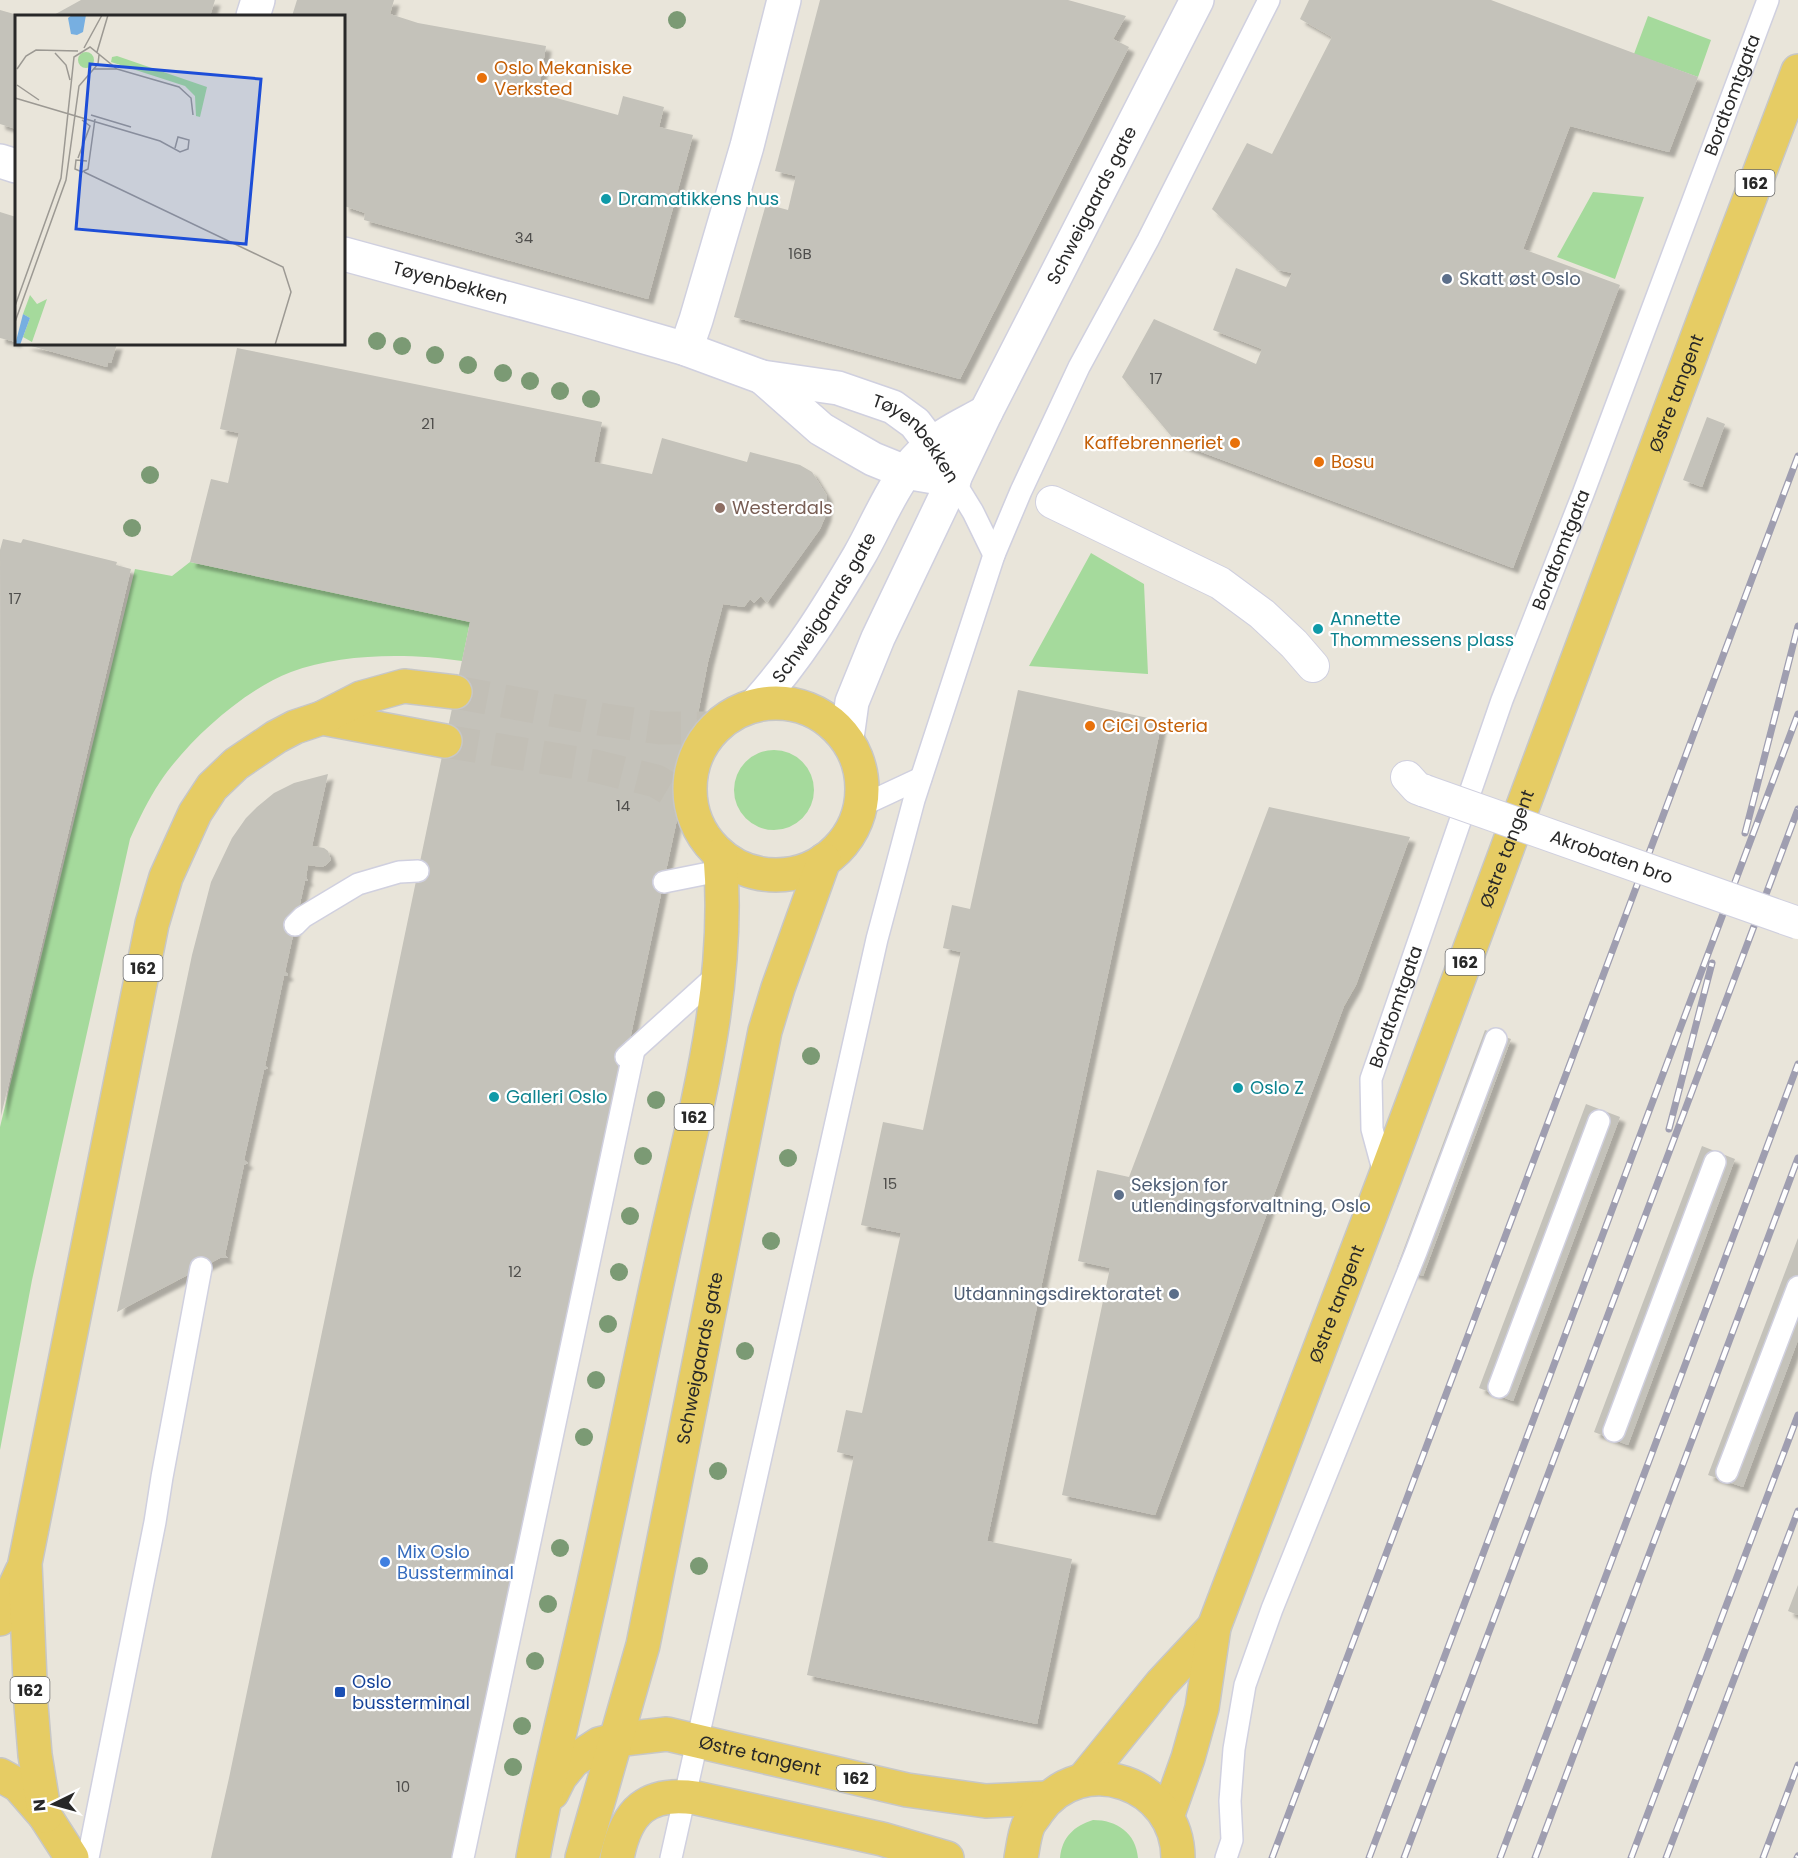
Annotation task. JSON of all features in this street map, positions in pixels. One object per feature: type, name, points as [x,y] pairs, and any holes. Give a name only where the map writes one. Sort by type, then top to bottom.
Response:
[{"type":"highway","name":"Østre tangent","points":[[1167,1817],[1188,1758],[1202,1708],[1214,1627],[1385,1177],[1798,71]]},
{"type":"highway","name":"162","points":[[0,1619],[25,1563],[152,924],[178,846],[212,787],[236,764],[276,737],[295,727],[322,718],[361,698],[404,686],[455,692]]},
{"type":"highway","points":[[782,702],[807,708],[829,720],[847,738],[861,771],[861,807],[853,827],[841,846],[825,860],[798,873],[783,875],[753,873],[727,864],[706,840],[696,822],[690,801],[689,781],[693,762],[701,744],[726,717],[757,704],[782,702]]},
{"type":"highway","name":"162","points":[[322,718],[445,741]]},
{"type":"highway","name":"Schweigaards gate","points":[[582,1858],[643,1645],[765,1031],[778,988],[825,860]]},
{"type":"highway","name":"162","points":[[533,1858],[712,1037],[720,972],[727,864]]},
{"type":"highway","name":"162","points":[[25,1563],[31,1705],[35,1755],[45,1816]]},
{"type":"highway","name":"Østre tangent","points":[[1083,1780],[1161,1684],[1214,1627]]},
{"type":"highway","points":[[643,1645],[639,1679],[645,1710],[654,1723],[682,1738]]},
{"type":"highway","name":"Østre tangent","points":[[541,1813],[560,1778],[573,1761],[599,1744],[615,1740],[682,1738],[907,1790],[986,1801],[1047,1798]]},
{"type":"highway","name":"162","points":[[0,1775],[18,1785],[45,1816],[72,1858]]},
{"type":"highway","name":"162","points":[[1021,1858],[1028,1827],[1047,1798],[1083,1780],[1108,1779],[1131,1785],[1152,1798],[1167,1817],[1178,1843],[1178,1858]]},
{"type":"highway","points":[[617,1858],[626,1825],[636,1812],[662,1797],[685,1797],[882,1839],[947,1858]]},
{"type":"street","points":[[253,15],[258,0]]},
{"type":"street","points":[[686,349],[747,146],[784,0]]},
{"type":"street","name":"Schweigaards gate","points":[[847,738],[852,702],[866,665],[986,412],[1197,0]]},
{"type":"street","points":[[0,161],[15,166]]},
{"type":"street","name":"Tøyenbekken","points":[[345,254],[686,349],[762,377],[838,388],[893,408],[915,423],[954,481]]},
{"type":"street","name":"Tøyenbekken","points":[[762,377],[821,429],[873,459],[905,472],[954,481]]},
{"type":"street","name":"Schweigaards gate","points":[[757,704],[777,681],[820,619],[860,555],[905,472],[931,444],[986,412]]},
{"type":"street","points":[[1052,502],[1220,583],[1262,614],[1294,644],[1313,666]]},
{"type":"street","name":"Akrobaten bro","points":[[1416,784],[1798,923]]},
{"type":"lane","points":[[671,1858],[685,1797],[682,1738],[877,939],[921,778],[994,555],[1021,492],[1079,367],[1153,229],[1269,0]]},
{"type":"lane","name":"Bordtomtgata","points":[[1385,1177],[1372,1129],[1371,1079],[1502,700],[1587,483],[1768,0]]},
{"type":"lane","points":[[954,481],[973,512],[994,555]]},
{"type":"lane","points":[[861,807],[921,778]]},
{"type":"lane","points":[[664,882],[727,864]]},
{"type":"lane","points":[[295,926],[303,917],[358,884],[399,872],[418,870]]},
{"type":"lane","points":[[464,1858],[630,1054],[720,972]]},
{"type":"lane","points":[[1226,1858],[1232,1840],[1230,1801],[1234,1749],[1245,1685],[1272,1609],[1416,1252],[1496,1039]]},
{"type":"lane","points":[[1499,1387],[1599,1121]]},
{"type":"lane","points":[[1614,1431],[1715,1162]]},
{"type":"lane","points":[[88,1858],[155,1522],[201,1268]]},
{"type":"lane","points":[[1727,1472],[1798,1287]]},
{"type":"green space","points":[[1648,16],[1711,40],[1698,77],[1634,54]]},
{"type":"green space","points":[[1593,192],[1644,197],[1615,279],[1557,257]]},
{"type":"green space","points":[[1091,553],[1144,584],[1148,674],[1029,666]]},
{"type":"green space","points":[[190,562],[470,622],[462,661],[442,658],[376,656],[332,661],[291,672],[255,691],[218,718],[201,733],[160,782],[130,839],[32,1280],[0,1450],[0,1127],[135,569],[172,576]]},
{"type":"green space","points":[[774,750],[789,753],[802,762],[811,775],[814,790],[811,805],[802,818],[789,827],[774,830],[759,827],[746,818],[737,805],[734,790],[737,775],[746,762],[759,753]]},
{"type":"green space","points":[[1093,1820],[1110,1822],[1124,1830],[1134,1842],[1138,1858],[1060,1858],[1063,1844],[1070,1833]]},
{"type":"building","points":[[81,0],[215,0],[210,15],[54,15]]},
{"type":"building","points":[[297,0],[394,0],[390,14],[418,23],[546,46],[539,89],[542,94],[618,115],[623,96],[664,107],[659,127],[693,135],[648,299],[364,220],[365,213],[345,206],[345,15],[292,15]]},
{"type":"building","points":[[820,0],[1068,0],[1126,16],[1113,39],[1129,47],[960,379],[734,317],[766,204],[788,210],[796,176],[775,171]]},
{"type":"building","name":"Skatt øst Oslo","points":[[1309,0],[1491,0],[1698,77],[1669,152],[1570,126],[1523,249],[1620,285],[1513,568],[1177,443],[1122,377],[1154,319],[1256,364],[1262,349],[1213,330],[1236,268],[1286,287],[1292,273],[1278,270],[1212,209],[1247,143],[1272,154],[1332,37],[1300,19]]},
{"type":"building","points":[[0,10],[18,15],[15,15],[15,129],[0,124]]},
{"type":"building","points":[[0,212],[15,217],[15,342],[0,338]]},
{"type":"building","points":[[28,345],[117,345],[111,363],[108,362],[107,367]]},
{"type":"building","name":"Galleri Oslo","points":[[237,348],[602,422],[594,462],[652,474],[662,438],[747,462],[750,452],[800,465],[812,472],[827,496],[826,515],[820,529],[767,603],[761,596],[754,603],[750,599],[744,607],[723,604],[708,662],[682,796],[455,1858],[211,1858],[470,622],[190,562],[211,479],[228,483],[239,433],[220,429]]},
{"type":"building","points":[[1707,417],[1725,424],[1702,487],[1683,480]]},
{"type":"building","points":[[3,539],[21,543],[23,539],[117,562],[116,565],[131,569],[1,1116],[0,550]]},
{"type":"building","points":[[1018,690],[1162,721],[987,1541],[1072,1559],[1037,1724],[807,1675],[854,1456],[837,1452],[846,1410],[862,1413],[901,1233],[861,1225],[883,1122],[923,1130],[961,952],[943,948],[952,905],[970,909]]},
{"type":"building","points":[[328,774],[312,846],[324,848],[328,851],[331,860],[322,867],[308,865],[306,877],[308,881],[305,881],[285,972],[288,974],[284,976],[265,1066],[268,1068],[264,1070],[244,1160],[248,1163],[244,1165],[225,1255],[228,1258],[220,1258],[117,1312],[192,955],[211,882],[232,838],[257,807],[274,793],[294,783]]},
{"type":"building","name":"Oslo Z","points":[[1269,807],[1410,837],[1356,985],[1344,1006],[1155,1515],[1062,1495],[1110,1268],[1078,1261],[1097,1170],[1129,1177]]},
{"type":"building","points":[[1485,1030],[1511,1039],[1423,1276],[1397,1267]]},
{"type":"building","points":[[1586,1104],[1620,1117],[1513,1401],[1479,1388]]},
{"type":"building","points":[[1702,1146],[1735,1159],[1628,1445],[1594,1432]]},
{"type":"building","points":[[1798,1238],[1798,1340],[1743,1487],[1708,1475]]},
{"type":"building","points":[[1798,1585],[1798,1615],[1788,1611]]},
{"type":"tunnel","points":[[455,692],[660,728],[714,728]]},
{"type":"tunnel","points":[[445,741],[595,766],[656,781],[690,801]]},
{"type":"railway","points":[[1272,1858],[1798,456]]},
{"type":"railway","points":[[1745,833],[1798,626]]},
{"type":"railway","points":[[1369,1858],[1798,714]]},
{"type":"railway","points":[[1404,1858],[1798,809]]},
{"type":"railway","points":[[1669,1129],[1712,963]]},
{"type":"railway","points":[[1500,1858],[1798,1064]]},
{"type":"railway","points":[[1535,1858],[1798,1158]]},
{"type":"railway","points":[[1631,1858],[1798,1415]]},
{"type":"railway","points":[[1666,1858],[1798,1511]]},
{"type":"railway","points":[[1763,1858],[1798,1765]]},
{"type":"place","name":"Oslo Mekaniske Verksted","points":[[482,78]]},
{"type":"place","name":"Dramatikkens hus","points":[[606,199]]},
{"type":"place","name":"Skatt øst Oslo","points":[[1447,279]]},
{"type":"place","name":"Kaffebrenneriet","points":[[1235,443]]},
{"type":"place","name":"Bosu","points":[[1319,462]]},
{"type":"place","name":"Westerdals","points":[[720,508]]},
{"type":"place","name":"Annette Thommessens plass","points":[[1318,629]]},
{"type":"place","name":"CiCi Osteria","points":[[1090,726]]},
{"type":"place","name":"Oslo Z","points":[[1238,1088]]},
{"type":"place","name":"Galleri Oslo","points":[[494,1097]]},
{"type":"place","name":"Seksjon for utlendingsforvaltning, Oslo","points":[[1119,1195]]},
{"type":"place","name":"Utdanningsdirektoratet","points":[[1174,1294]]},
{"type":"place","name":"Mix Oslo Bussterminal","points":[[385,1562]]},
{"type":"place","name":"Oslo bussterminal","points":[[340,1692]]}]
